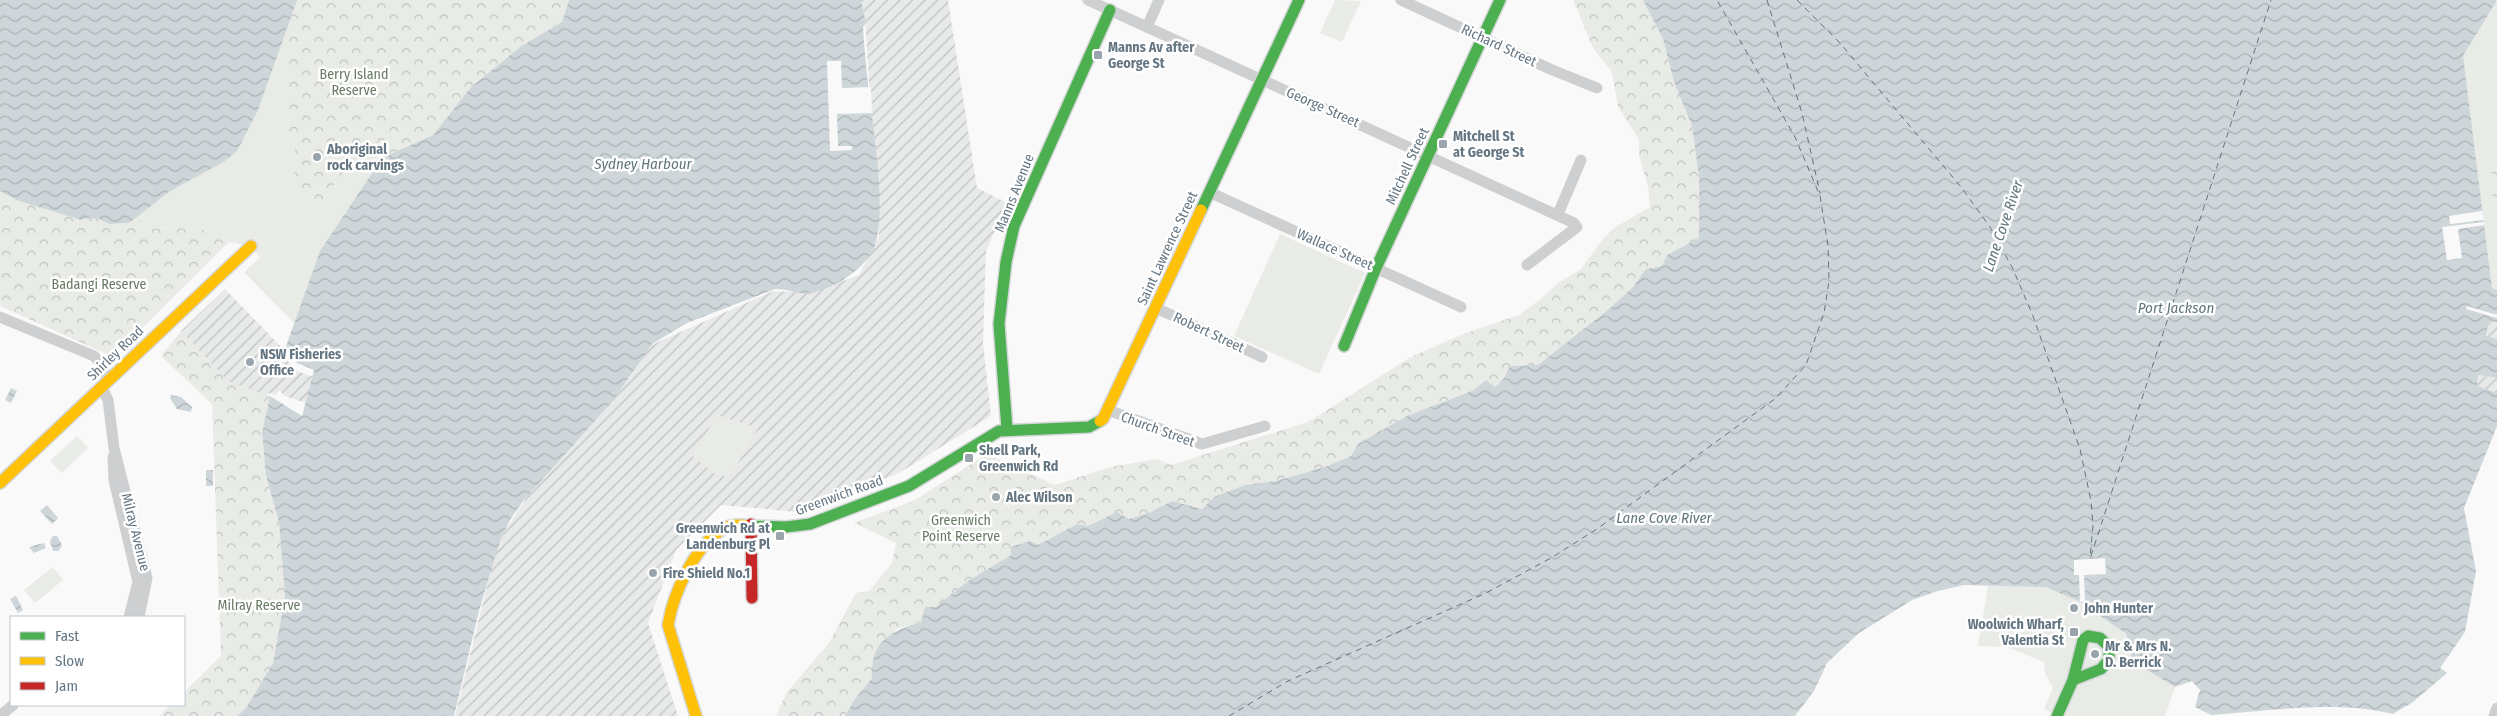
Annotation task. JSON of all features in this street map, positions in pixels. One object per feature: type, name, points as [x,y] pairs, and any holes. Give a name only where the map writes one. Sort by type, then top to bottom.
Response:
[{"type":"street","name":"George Street","points":[[1088,0],[1558,214],[1574,223],[1577,227],[1527,265]]},
{"type":"street","points":[[1147,27],[1159,0]]},
{"type":"street","name":"Saint Lawrence Street","points":[[1007,430],[1089,427],[1103,419],[1299,0]]},
{"type":"street","name":"Mitchell Street","points":[[1344,346],[1376,268],[1500,0]]},
{"type":"street","name":"Richard Street","points":[[1406,1],[1483,38],[1597,88]]},
{"type":"street","name":"Manns Avenue","points":[[1007,430],[998,324],[1006,262],[1014,226],[1110,10]]},
{"type":"street","points":[[1558,214],[1581,160]]},
{"type":"street","name":"Wallace Street","points":[[1209,192],[1461,307]]},
{"type":"street","name":"Shirley Road","points":[[0,483],[251,246]]},
{"type":"street","name":"Robert Street","points":[[1156,308],[1262,357]]},
{"type":"street","name":"Milray Avenue","points":[[0,317],[94,356],[102,365],[114,448],[147,578],[139,616]]},
{"type":"street","name":"Church Street","points":[[1108,410],[1202,444],[1265,426]]},
{"type":"street","name":"Greenwich Road","points":[[696,716],[668,625],[670,612],[690,564],[708,542],[725,528],[751,524],[780,527],[810,524],[909,486],[989,436],[1007,430]]},
{"type":"street","name":"Milray Avenue","points":[[114,448],[113,475],[138,582],[129,616]]},
{"type":"street","points":[[751,524],[752,598]]},
{"type":"street","points":[[2057,716],[2074,680]]},
{"type":"street","points":[[0,716],[12,706]]},
{"type":"street","points":[[2494,716],[2497,708]]},
{"type":"shaded area","points":[[861,0],[948,0],[977,188],[1007,203],[986,251],[983,343],[991,416],[899,473],[797,512],[721,505],[676,550],[648,623],[678,716],[455,716],[498,542],[532,489],[649,346],[773,291],[809,293],[859,275],[879,236],[865,19]]},
{"type":"shaded area","name":"NSW Fisheries Office","points":[[225,289],[283,349],[281,354],[297,371],[317,378],[306,403],[285,396],[279,390],[276,395],[269,393],[262,398],[253,420],[181,331]]},
{"type":"shaded area","points":[[2489,321],[2497,322],[2497,339],[2486,337]]},
{"type":"shaded area","points":[[2477,375],[2497,378],[2497,393],[2477,387]]},
{"type":"green space","name":"Berry Island Reserve","points":[[297,0],[569,0],[382,158],[320,251],[295,324],[244,272],[260,257],[251,246],[229,242],[200,228],[145,229],[137,216],[169,192],[225,161],[237,151]]},
{"type":"green space","name":"Berry Island Reserve","points":[[297,0],[569,0],[562,22],[520,47],[471,87],[433,135],[355,172],[346,168],[319,204],[294,186],[295,147],[283,130],[289,115],[289,71],[284,31]]},
{"type":"green space","points":[[1335,0],[1361,1],[1342,42],[1320,33]]},
{"type":"green space","name":"Greenwich Point Reserve","points":[[1573,0],[1643,0],[1663,39],[1674,82],[1692,126],[1699,177],[1699,238],[1667,255],[1662,266],[1646,269],[1633,287],[1609,309],[1538,365],[1510,366],[1504,378],[1495,387],[1486,380],[1474,390],[1447,400],[1358,444],[1351,456],[1325,467],[1214,497],[1203,509],[1172,501],[1151,512],[1129,519],[1117,512],[1088,526],[1077,524],[1038,545],[1011,547],[1011,555],[968,581],[921,622],[896,629],[872,663],[872,678],[855,699],[845,716],[776,716],[787,692],[829,643],[856,593],[869,591],[892,563],[896,543],[854,523],[915,500],[987,454],[1055,485],[1110,467],[1157,459],[1171,465],[1308,422],[1411,357],[1463,334],[1519,315],[1558,283],[1581,269],[1602,240],[1614,228],[1650,207],[1648,186],[1639,155],[1639,140],[1618,107],[1612,72],[1593,48]]},
{"type":"green space","points":[[2497,0],[2497,290],[2492,288],[2462,56]]},
{"type":"green space","points":[[2492,166],[2497,167],[2497,210],[2493,210]]},
{"type":"green space","name":"Badangi Reserve","points":[[0,191],[16,200],[80,220],[95,217],[109,224],[129,223],[137,216],[145,229],[200,228],[229,242],[113,357],[0,306]]},
{"type":"green space","points":[[1280,234],[1365,273],[1319,374],[1234,336]]},
{"type":"green space","name":"Milray Reserve","points":[[181,331],[228,381],[270,396],[262,432],[266,476],[279,522],[285,595],[273,663],[246,708],[237,716],[159,716],[169,706],[185,706],[185,691],[221,656],[212,404],[161,356]]},
{"type":"green space","points":[[717,415],[758,428],[730,477],[716,475],[692,456]]},
{"type":"green space","points":[[77,436],[88,448],[62,473],[50,461]]},
{"type":"green space","points":[[53,567],[63,580],[35,603],[24,590]]},
{"type":"green space","points":[[2025,585],[2046,587],[2076,600],[2111,622],[2120,629],[2128,641],[2130,660],[2175,687],[2165,716],[2060,716],[2044,709],[2053,688],[2045,673],[2044,662],[2007,647],[1978,646],[1988,586]]},
{"type":"water","points":[[0,0],[297,0],[258,110],[237,151],[225,161],[169,192],[129,223],[109,224],[95,217],[81,220],[16,200],[0,191]]},
{"type":"water","name":"Sydney Harbour","points":[[569,0],[861,0],[866,23],[863,27],[864,41],[880,193],[878,234],[873,250],[855,271],[821,291],[807,294],[775,289],[687,323],[652,344],[611,403],[523,501],[510,520],[500,541],[479,611],[454,716],[237,716],[246,708],[273,663],[285,596],[279,522],[266,476],[262,432],[270,396],[302,416],[314,370],[297,363],[285,349],[320,251],[382,158],[433,135],[471,87],[520,47],[562,22]]},
{"type":"water","name":"Port Jackson","points":[[1643,0],[2497,0],[2463,56],[2492,288],[2497,290],[2497,322],[2489,321],[2486,336],[2497,339],[2497,378],[2478,375],[2477,386],[2497,393],[2497,426],[2464,508],[2476,571],[2465,632],[2440,668],[2447,673],[2413,702],[2393,714],[2371,710],[2325,707],[2211,715],[2195,707],[2200,690],[2192,681],[2175,687],[2130,660],[2132,648],[2125,633],[2080,602],[2046,587],[1964,585],[1912,600],[1859,633],[1827,663],[1814,691],[1795,716],[845,716],[855,699],[872,678],[874,655],[884,640],[900,629],[921,622],[925,607],[936,607],[968,581],[1011,555],[1011,547],[1030,541],[1038,545],[1077,524],[1088,526],[1117,512],[1129,519],[1151,512],[1172,501],[1202,509],[1214,497],[1245,485],[1275,481],[1325,467],[1351,456],[1358,444],[1407,416],[1474,390],[1486,380],[1495,387],[1504,378],[1510,366],[1538,365],[1609,309],[1633,287],[1646,269],[1662,266],[1667,255],[1699,238],[1699,177],[1692,126],[1674,82],[1663,39]]},
{"type":"water","points":[[11,388],[17,391],[11,403],[5,400]]},
{"type":"water","points":[[171,395],[181,397],[192,407],[191,412],[177,409],[170,398]]},
{"type":"water","points":[[206,470],[213,470],[213,486],[206,486]]},
{"type":"water","points":[[47,505],[58,518],[52,524],[40,511]]},
{"type":"water","points":[[53,536],[57,536],[62,545],[59,551],[53,551],[50,541]]},
{"type":"water","points":[[44,543],[46,548],[34,553],[29,547]]},
{"type":"water","points":[[16,596],[23,610],[18,613],[10,599]]},
{"type":"pier","points":[[827,61],[841,61],[842,88],[871,87],[872,113],[837,114],[838,146],[852,146],[852,150],[830,151]]},
{"type":"pier","points":[[2482,211],[2484,220],[2450,224],[2449,216]]},
{"type":"pier","points":[[2484,222],[2484,225],[2458,229],[2462,258],[2447,260],[2442,227]]},
{"type":"pier","points":[[2467,306],[2497,315],[2497,318],[2466,309]]},
{"type":"pier","points":[[2105,558],[2106,574],[2084,575],[2085,601],[2080,602],[2079,575],[2074,575],[2074,560]]},
{"type":"ferry route","points":[[1229,716],[1288,681],[1486,593],[1551,558],[1597,529],[1776,398],[1806,365],[1824,313],[1829,281],[1828,246],[1820,196],[1795,137],[1717,0]]},
{"type":"ferry route","points":[[1767,0],[1802,113],[1820,193]]},
{"type":"ferry route","points":[[1797,0],[1840,43],[1961,187],[1990,227],[2013,269],[2033,316],[2080,449],[2091,501],[2093,525],[2090,559]]},
{"type":"ferry route","points":[[2091,556],[2271,0]]},
{"type":"traffic: fast","points":[[1201,210],[1299,0]]},
{"type":"traffic: fast","points":[[1344,346],[1376,268],[1500,0]]},
{"type":"traffic: fast","points":[[1007,429],[999,324],[1006,262],[1014,226],[1110,10]]},
{"type":"traffic: fast","points":[[750,526],[786,527],[810,524],[909,486],[999,431],[1089,427],[1100,421]]},
{"type":"traffic: fast","points":[[2057,716],[2073,680],[2083,640],[2088,636],[2100,638],[2109,647],[2109,660],[2101,669],[2073,680]]},
{"type":"traffic: slow","points":[[1100,421],[1103,419],[1201,210]]},
{"type":"traffic: slow","points":[[0,483],[251,246]]},
{"type":"traffic: slow","points":[[696,716],[668,625],[671,612],[681,584],[696,556],[705,544],[727,527],[735,525],[750,526]]},
{"type":"traffic: jam","points":[[751,524],[752,598]]},
{"type":"place","name":"Manns Av after George St","points":[[1098,55]]},
{"type":"place","name":"Mitchell St at George St","points":[[1443,144]]},
{"type":"place","name":"Aboriginal rock carvings","points":[[317,157]]},
{"type":"place","name":"NSW Fisheries Office","points":[[250,362]]},
{"type":"place","name":"Shell Park, Greenwich Rd","points":[[969,458]]},
{"type":"place","name":"Alec Wilson","points":[[996,497]]},
{"type":"place","name":"Greenwich Rd at Landenburg Pl","points":[[780,536]]},
{"type":"place","name":"Fire Shield No.1","points":[[653,573]]},
{"type":"place","name":"John Hunter","points":[[2074,608]]},
{"type":"place","name":"Woolwich Wharf, Valentia St","points":[[2074,632]]},
{"type":"place","name":"Mr & Mrs N. D. Berrick","points":[[2095,654]]},
{"type":"water label","name":"Lane Cove River","points":[[2003,226]]},
{"type":"water label","name":"Lane Cove River","points":[[1664,518]]}]
